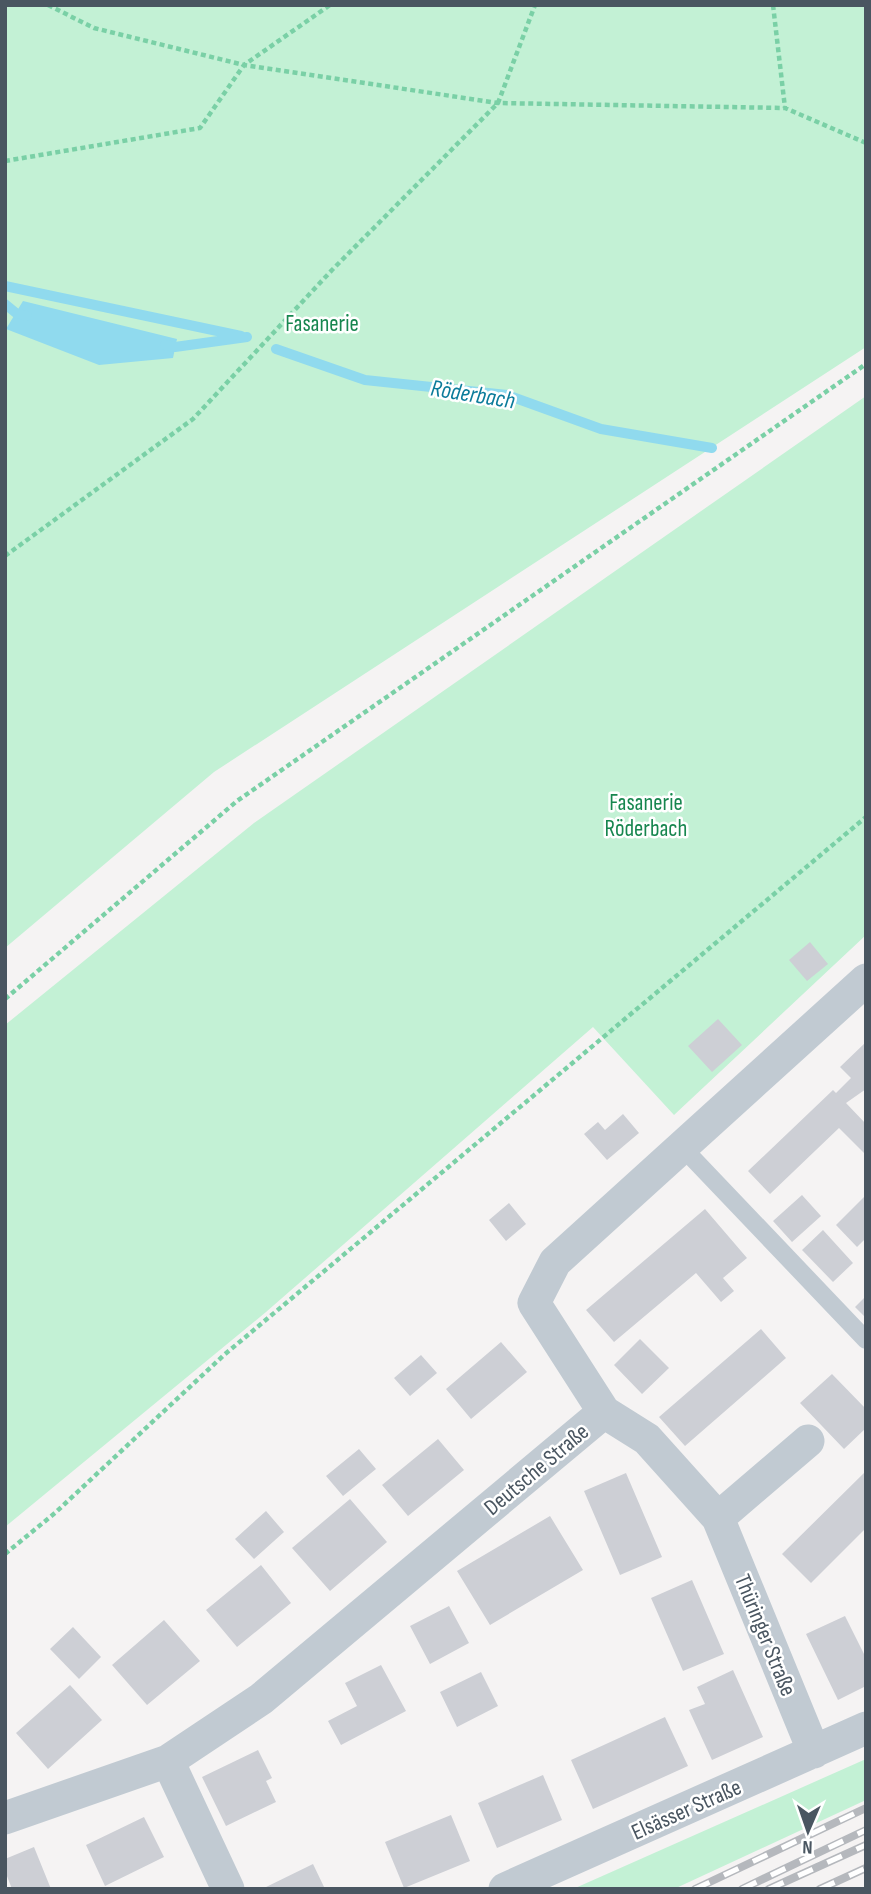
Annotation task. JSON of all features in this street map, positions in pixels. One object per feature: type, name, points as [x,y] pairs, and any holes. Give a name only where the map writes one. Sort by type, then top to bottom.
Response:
[{"type":"street","name":"Deutsche Straße","points":[[5,1818],[168,1760],[261,1699],[604,1412],[534,1303],[555,1262],[682,1147],[862,991]]},
{"type":"street","name":"Thüringer Straße","points":[[604,1412],[647,1439],[718,1518],[814,1752]]},
{"type":"street","points":[[718,1518],[808,1441]]},
{"type":"street","name":"Elsässer Straße","points":[[505,1889],[866,1728]]},
{"type":"street","points":[[168,1760],[228,1889]]},
{"type":"lane","points":[[682,1147],[866,1340]]},
{"type":"path","points":[[47,5],[94,28],[244,65],[498,103],[785,108],[865,140]]},
{"type":"path","points":[[5,161],[200,128],[244,65],[330,5]]},
{"type":"path","points":[[5,556],[192,419],[332,270],[498,103],[535,5]]},
{"type":"path","points":[[773,5],[785,108]]},
{"type":"path","points":[[5,999],[237,801],[866,364]]},
{"type":"path","points":[[5,1554],[55,1513],[224,1355],[866,817]]},
{"type":"green space","name":"Fasanerie","points":[[5,5],[866,5],[866,347],[214,772],[5,948]]},
{"type":"green space","name":"Fasanerie Röderbach","points":[[866,396],[866,935],[674,1115],[593,1027],[266,1312],[5,1527],[5,1025],[254,823]]},
{"type":"green space","points":[[866,1759],[866,1800],[674,1889],[573,1889]]},
{"type":"water","points":[[23,301],[177,339],[173,358],[99,365],[6,329]]},
{"type":"building","points":[[810,942],[828,964],[807,981],[789,960]]},
{"type":"building","points":[[718,1019],[742,1045],[712,1072],[688,1046]]},
{"type":"building","points":[[866,1042],[866,1089],[846,1103],[866,1124],[866,1155],[839,1128],[770,1194],[748,1171],[833,1090],[836,1093],[851,1078],[840,1067]]},
{"type":"building","points":[[623,1114],[639,1133],[607,1160],[584,1134],[598,1122],[605,1130]]},
{"type":"building","points":[[802,1195],[821,1216],[792,1242],[773,1221]]},
{"type":"building","points":[[866,1195],[866,1238],[857,1247],[836,1225]]},
{"type":"building","points":[[509,1203],[526,1224],[506,1241],[489,1220]]},
{"type":"building","points":[[705,1209],[747,1258],[723,1278],[734,1291],[721,1302],[696,1273],[614,1342],[586,1310]]},
{"type":"building","points":[[823,1230],[853,1263],[833,1282],[802,1250]]},
{"type":"building","points":[[866,1296],[866,1318],[855,1307]]},
{"type":"building","points":[[761,1329],[786,1358],[685,1446],[659,1417]]},
{"type":"building","points":[[640,1339],[669,1368],[642,1394],[614,1365]]},
{"type":"building","points":[[501,1342],[527,1372],[471,1419],[446,1389]]},
{"type":"building","points":[[421,1355],[437,1373],[410,1396],[394,1378]]},
{"type":"building","points":[[832,1374],[866,1409],[866,1428],[844,1449],[800,1403]]},
{"type":"building","points":[[438,1439],[464,1470],[408,1516],[382,1485]]},
{"type":"building","points":[[359,1449],[376,1469],[343,1496],[326,1476]]},
{"type":"building","points":[[866,1471],[866,1528],[811,1583],[782,1554]]},
{"type":"building","points":[[626,1473],[662,1557],[620,1575],[584,1491]]},
{"type":"building","points":[[350,1499],[387,1542],[330,1591],[292,1548]]},
{"type":"building","points":[[266,1511],[284,1532],[254,1559],[235,1539]]},
{"type":"building","points":[[550,1516],[583,1570],[490,1625],[457,1571]]},
{"type":"building","points":[[261,1565],[291,1603],[237,1647],[206,1610]]},
{"type":"building","points":[[692,1580],[724,1654],[683,1671],[651,1598]]},
{"type":"building","points":[[449,1606],[469,1643],[430,1664],[410,1626]]},
{"type":"building","points":[[845,1616],[866,1658],[866,1686],[838,1700],[806,1634]]},
{"type":"building","points":[[164,1620],[200,1661],[147,1705],[112,1665]]},
{"type":"building","points":[[73,1627],[101,1657],[79,1679],[50,1649]]},
{"type":"building","points":[[381,1665],[406,1711],[341,1745],[328,1721],[357,1706],[345,1683]]},
{"type":"building","points":[[733,1670],[763,1737],[712,1760],[689,1710],[705,1704],[697,1687]]},
{"type":"building","points":[[481,1672],[498,1706],[457,1727],[440,1692]]},
{"type":"building","points":[[70,1685],[102,1720],[48,1769],[16,1733]]},
{"type":"building","points":[[665,1717],[688,1766],[593,1809],[571,1760]]},
{"type":"building","points":[[258,1750],[272,1778],[266,1781],[276,1802],[226,1826],[202,1777]]},
{"type":"building","points":[[543,1775],[562,1820],[497,1848],[478,1803]]},
{"type":"building","points":[[451,1815],[470,1861],[404,1888],[385,1842]]},
{"type":"building","points":[[144,1817],[164,1857],[105,1886],[86,1845]]},
{"type":"building","points":[[34,1847],[51,1889],[12,1889],[5,1871],[5,1859]]},
{"type":"building","points":[[313,1864],[325,1889],[262,1889]]},
{"type":"waterway","points":[[5,286],[241,336]]},
{"type":"waterway","points":[[5,304],[16,313],[27,316]]},
{"type":"waterway","points":[[165,345],[175,347],[247,337]]},
{"type":"waterway","name":"Röderbach","points":[[276,349],[365,380],[507,395],[601,429],[712,448]]},
{"type":"railway","points":[[695,1889],[866,1808]]},
{"type":"railway","points":[[742,1889],[866,1830]]},
{"type":"railway","points":[[769,1889],[866,1845]]},
{"type":"railway","points":[[820,1889],[866,1868]]}]
